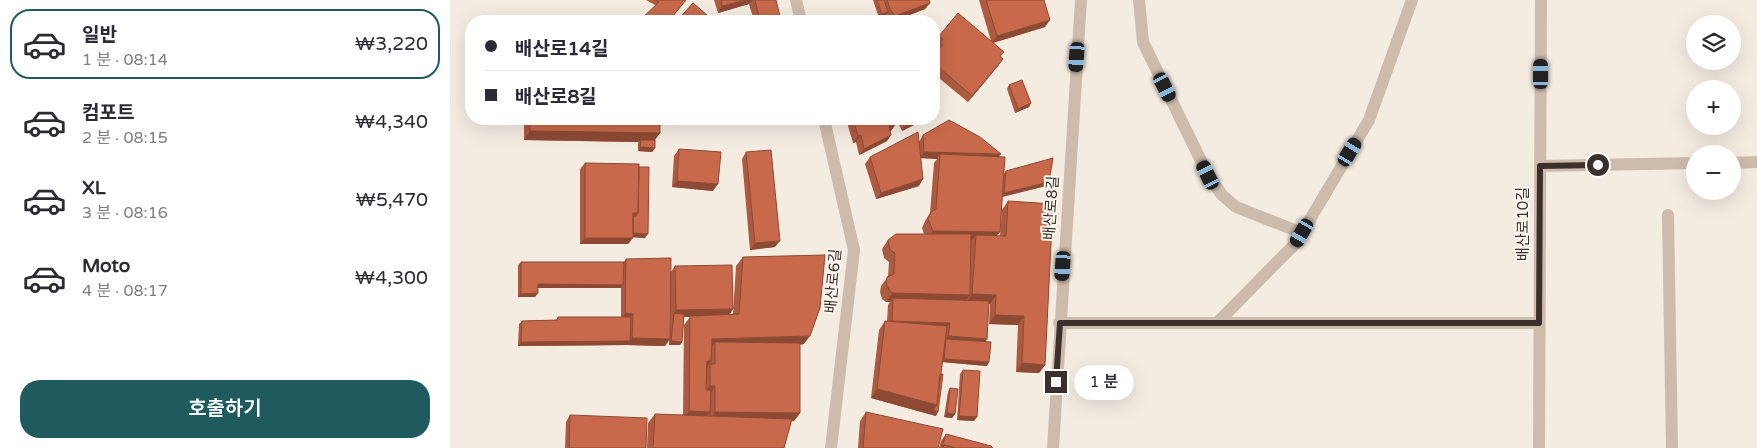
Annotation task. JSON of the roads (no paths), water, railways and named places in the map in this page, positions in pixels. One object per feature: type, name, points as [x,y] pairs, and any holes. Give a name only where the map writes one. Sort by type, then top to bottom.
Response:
[{"type":"street","points":[[796,0],[800,15]]},
{"type":"street","name":"배산로8길","points":[[1053,448],[1081,0]]},
{"type":"street","points":[[1139,0],[1143,42],[1208,175],[1217,188],[1236,207],[1302,233]]},
{"type":"street","points":[[1217,323],[1296,243],[1369,120],[1412,0]]},
{"type":"street","name":"배산로10길","points":[[1539,448],[1541,0]]},
{"type":"street","name":"배산로6길","points":[[825,125],[854,250],[831,448]]},
{"type":"street","points":[[1741,163],[1757,162]]},
{"type":"street","points":[[1540,166],[1686,163]]},
{"type":"street","points":[[1668,214],[1672,448]]},
{"type":"street","points":[[1060,323],[1539,323]]}]
